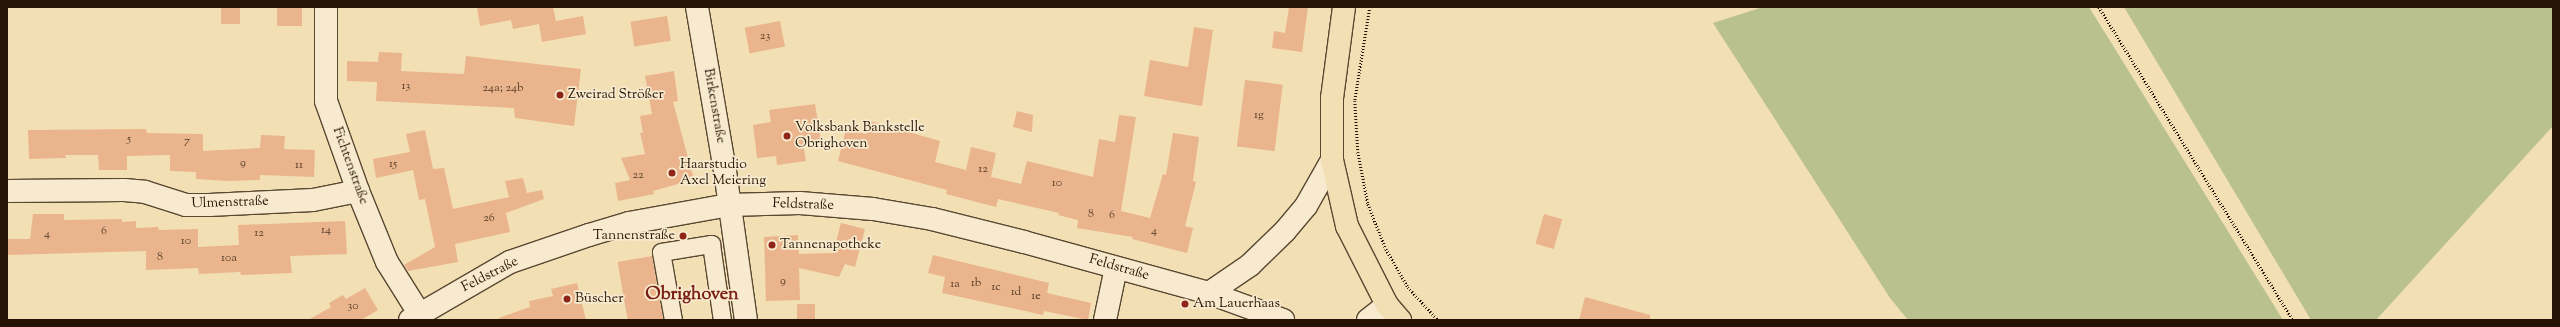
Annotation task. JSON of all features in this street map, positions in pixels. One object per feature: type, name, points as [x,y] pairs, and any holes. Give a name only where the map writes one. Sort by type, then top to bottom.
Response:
[{"type":"main road","points":[[1344,7],[1332,98],[1332,160],[1347,226],[1393,312]]},
{"type":"street","name":"Fichtenstraße","points":[[326,7],[326,101],[358,191],[387,262],[414,316]]},
{"type":"street","name":"Birkenstraße","points":[[697,7],[729,205]]},
{"type":"street","points":[[1209,293],[1250,265],[1285,231],[1306,206],[1332,160]]},
{"type":"street","name":"Ulmenstraße","points":[[7,191],[124,190],[145,192],[186,205],[313,200],[358,191]]},
{"type":"street","name":"Feldstraße","points":[[414,316],[510,262],[576,239],[629,223],[729,205],[800,203],[873,209],[932,219],[1209,293],[1283,320]]},
{"type":"street","points":[[729,205],[746,320]]},
{"type":"street","points":[[673,320],[661,252],[711,244],[722,320]]},
{"type":"street","points":[[1105,320],[1116,268]]},
{"type":"street","points":[[1368,320],[1393,312]]},
{"type":"path","points":[[1370,7],[1356,102],[1358,152],[1368,204],[1386,249],[1408,287],[1438,320]]},
{"type":"path","points":[[2099,7],[2293,320]]},
{"type":"green space","points":[[1763,7],[2089,7],[2283,320],[1908,320],[1890,298],[1713,23]]},
{"type":"green space","points":[[2124,7],[2553,7],[2553,126],[2376,320],[2311,320]]},
{"type":"building","points":[[221,7],[240,7],[240,24],[221,24]]},
{"type":"building","points":[[277,7],[302,7],[302,26],[277,26]]},
{"type":"building","points":[[477,7],[553,7],[556,21],[583,16],[586,34],[542,42],[539,24],[513,29],[511,20],[480,26]]},
{"type":"building","points":[[1289,7],[1308,7],[1302,52],[1272,48],[1274,31],[1285,33]]},
{"type":"building","points":[[667,16],[671,41],[634,46],[630,22]]},
{"type":"building","points":[[780,21],[785,47],[750,53],[745,28]]},
{"type":"building","points":[[1194,27],[1213,30],[1202,106],[1144,96],[1150,60],[1188,67]]},
{"type":"building","points":[[379,52],[402,53],[401,71],[464,74],[466,56],[581,69],[574,126],[515,118],[514,108],[376,101],[377,82],[347,81],[347,61],[378,62]]},
{"type":"building","points":[[674,71],[678,101],[673,102],[693,176],[685,179],[685,182],[653,191],[654,194],[618,201],[615,183],[630,180],[621,158],[645,154],[640,133],[643,133],[640,116],[652,114],[645,76]]},
{"type":"building","points":[[1245,80],[1283,85],[1275,151],[1237,147]]},
{"type":"building","name":"Volksbank Bankstelle Obrighoven","points":[[815,104],[821,140],[803,143],[806,161],[777,165],[776,156],[757,158],[753,125],[771,122],[769,110]]},
{"type":"building","points":[[1017,111],[1033,115],[1032,132],[1013,127]]},
{"type":"building","points":[[1119,115],[1136,117],[1121,211],[1150,218],[1163,174],[1166,175],[1173,133],[1199,137],[1193,181],[1196,182],[1185,226],[1193,228],[1187,253],[1132,239],[1133,237],[1077,228],[1078,220],[1058,215],[1059,213],[998,199],[996,207],[946,194],[947,190],[838,161],[846,129],[866,134],[870,121],[940,141],[935,162],[966,170],[971,147],[996,153],[991,177],[1021,184],[1027,161],[1093,177],[1099,139],[1115,142]]},
{"type":"building","points":[[146,129],[147,133],[203,134],[203,151],[260,148],[261,135],[285,136],[284,149],[315,150],[314,177],[260,175],[260,180],[227,181],[196,179],[196,172],[170,171],[170,155],[127,156],[127,170],[99,170],[98,155],[65,155],[66,158],[29,159],[28,130]]},
{"type":"building","points":[[425,130],[433,169],[444,168],[453,209],[509,197],[505,181],[523,178],[527,193],[542,190],[544,199],[506,213],[510,232],[455,244],[458,262],[408,271],[404,265],[435,247],[425,199],[419,200],[413,170],[376,178],[373,159],[410,152],[406,134]]},
{"type":"building","points":[[33,214],[64,214],[64,220],[122,219],[122,222],[136,221],[136,228],[158,227],[159,230],[198,229],[198,247],[239,245],[238,225],[345,221],[347,254],[290,256],[292,273],[241,275],[240,272],[199,274],[198,268],[146,270],[146,251],[7,255],[7,239],[30,239]]},
{"type":"building","points":[[1544,214],[1562,219],[1554,249],[1535,244]]},
{"type":"building","points":[[841,223],[865,229],[855,267],[845,264],[839,277],[799,268],[800,300],[766,301],[764,237],[798,235],[799,254],[833,253]]},
{"type":"building","points":[[933,255],[1049,283],[1047,293],[1091,303],[1088,320],[1044,311],[1043,315],[942,293],[945,277],[928,273]]},
{"type":"building","points":[[652,256],[663,320],[628,320],[618,262]]},
{"type":"building","points":[[577,283],[586,320],[499,320],[499,318],[530,307],[529,301],[553,296],[551,289]]},
{"type":"building","points":[[365,288],[378,310],[361,320],[308,320],[331,307],[329,303],[343,295],[346,299]]},
{"type":"building","points":[[1585,297],[1650,315],[1650,320],[1579,320]]},
{"type":"building","points":[[797,304],[815,304],[815,320],[797,320]]},
{"type":"place","name":"Zweirad Strößer","points":[[560,95]]},
{"type":"place","name":"Volksbank Bankstelle Obrighoven","points":[[787,136]]},
{"type":"place","name":"Haarstudio Axel Meiering","points":[[672,173]]},
{"type":"place","name":"Tannenstraße","points":[[683,236]]},
{"type":"place","name":"Tannenapotheke","points":[[772,245]]},
{"type":"place","name":"Büscher","points":[[567,299]]},
{"type":"place","name":"Am Lauerhaas","points":[[1185,304]]},
{"type":"district","name":"Obrighoven","points":[[692,295]]}]
